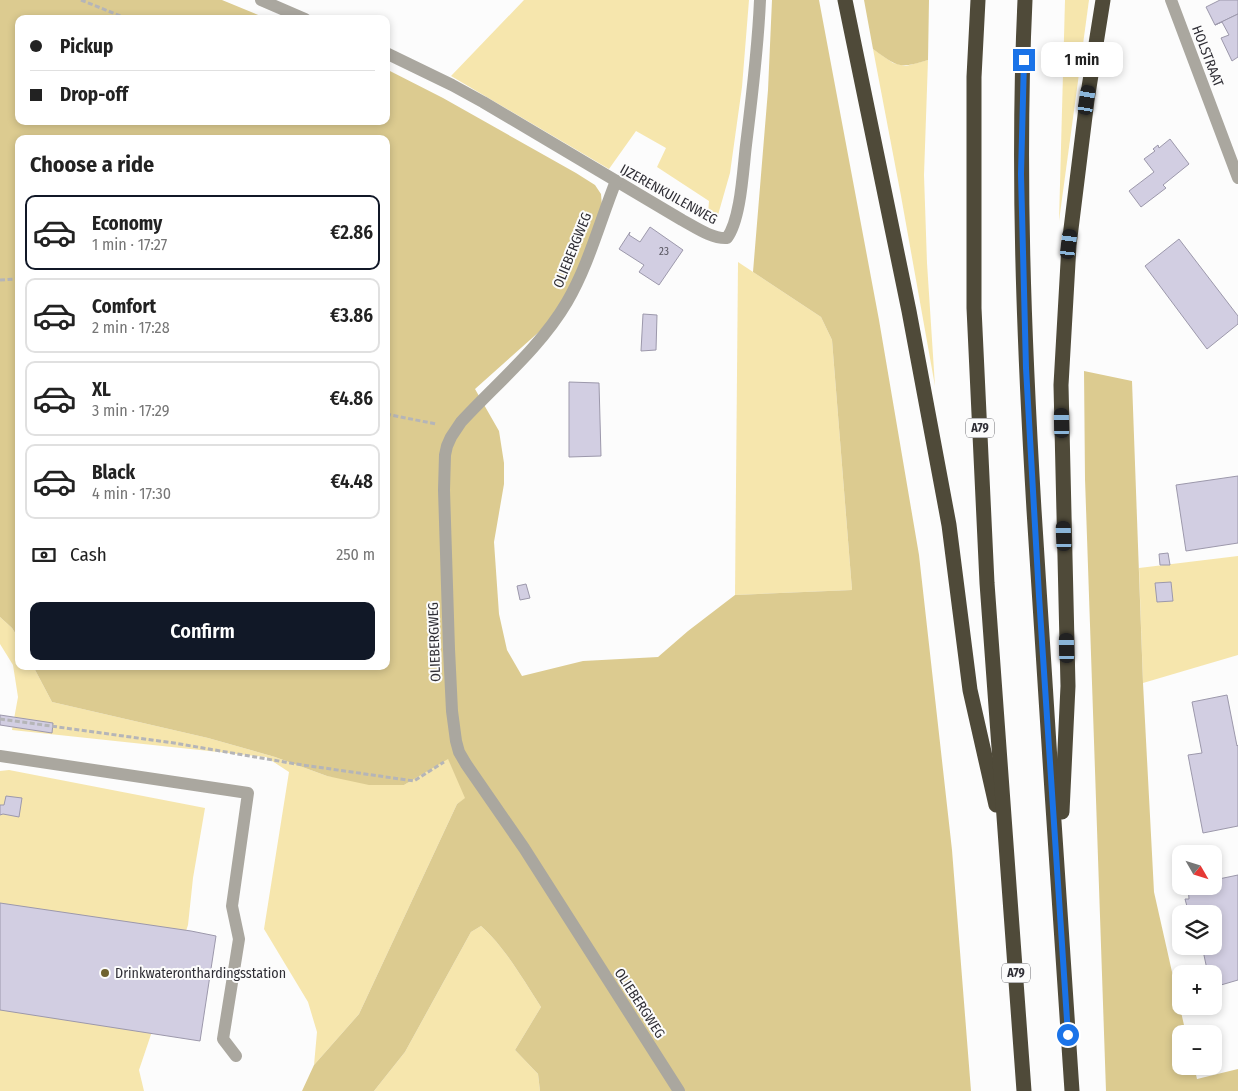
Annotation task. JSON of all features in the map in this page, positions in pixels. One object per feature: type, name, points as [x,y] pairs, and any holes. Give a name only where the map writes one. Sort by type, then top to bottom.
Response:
[{"type":"highway","name":"A79","points":[[845,0],[899,258],[949,525],[970,690],[1007,856]]},
{"type":"highway","name":"A79","points":[[978,0],[974,77],[974,308],[988,583],[1024,1091]]},
{"type":"highway","points":[[1025,0],[1021,174],[1026,368],[1039,596],[1072,1091]]},
{"type":"highway","points":[[1059,886],[1068,686],[1062,376],[1069,244],[1087,100],[1103,0]]},
{"type":"street","points":[[261,0],[296,15]]},
{"type":"street","name":"IJZERENKUILENWEG","points":[[390,55],[475,98],[682,220],[715,237],[727,238],[732,232],[740,195],[755,70],[760,0]]},
{"type":"street","name":"HOLSTRAAT","points":[[1171,0],[1238,178]]},
{"type":"street","name":"OLIEBERGWEG","points":[[616,181],[584,266],[566,304],[537,342],[466,417],[456,429],[447,446],[444,490],[452,711],[456,741],[459,752],[466,764],[549,886],[679,1091]]},
{"type":"street","points":[[0,756],[248,793],[232,906],[239,939],[223,1039],[236,1056]]},
{"type":"path","points":[[81,0],[118,15]]},
{"type":"path","points":[[0,280],[15,279]]},
{"type":"path","points":[[390,415],[456,429]]},
{"type":"path","points":[[0,719],[174,743],[296,764],[414,781],[423,777],[459,752]]},
{"type":"shaded area","points":[[0,0],[222,0],[258,15],[15,15],[15,125],[390,125],[390,71],[443,98],[595,185],[601,194],[602,206],[572,292],[540,331],[475,389],[499,431],[504,463],[504,484],[494,542],[499,614],[507,650],[522,676],[583,661],[658,657],[735,595],[852,590],[832,340],[821,317],[753,272],[768,90],[772,0],[819,0],[879,320],[919,555],[952,850],[971,1091],[540,1091],[538,1074],[515,1050],[541,1007],[498,943],[481,926],[471,932],[405,1052],[374,1091],[302,1091],[314,1065],[359,1014],[457,804],[465,798],[448,759],[404,785],[369,785],[327,776],[275,757],[208,738],[52,702],[35,670],[390,670],[390,135],[15,135],[15,633],[0,617]]},
{"type":"shaded area","points":[[524,0],[749,0],[742,87],[730,173],[718,215],[708,214],[709,201],[657,167],[666,148],[636,131],[609,169],[451,76]]},
{"type":"shaded area","points":[[864,0],[929,0],[928,60],[910,65],[899,65],[888,60],[873,49]]},
{"type":"shaded area","points":[[1065,0],[1089,0],[1059,221]]},
{"type":"shaded area","points":[[873,49],[893,63],[906,66],[928,60],[924,175],[927,263],[935,386],[901,196]]},
{"type":"shaded area","points":[[738,262],[821,317],[832,340],[852,590],[735,595]]},
{"type":"shaded area","points":[[1084,371],[1132,381],[1143,683],[1154,892],[1172,972],[1172,1015],[1182,1015],[1184,1025],[1172,1025],[1172,1075],[1196,1075],[1197,1079],[1222,1075],[1222,1073],[1238,1069],[1238,1091],[1106,1091],[1085,479]]},
{"type":"shaded area","points":[[1238,556],[1238,655],[1143,683],[1139,568]]},
{"type":"shaded area","points":[[0,617],[15,633],[15,670],[35,670],[52,702],[208,738],[275,757],[327,776],[404,785],[448,758],[466,798],[457,804],[359,1014],[314,1065],[317,1032],[308,1002],[264,929],[289,772],[266,757],[12,730],[18,697],[13,665],[0,644]]},
{"type":"shaded area","points":[[9,770],[205,808],[193,878],[188,925],[139,1070],[144,1091],[0,1091],[0,771]]},
{"type":"shaded area","points":[[481,926],[498,943],[541,1007],[515,1050],[538,1074],[540,1091],[374,1091],[405,1052],[471,932]]},
{"type":"building","points":[[1220,0],[1238,0],[1238,14],[1215,25],[1206,7]]},
{"type":"building","points":[[1238,14],[1238,57],[1232,61],[1221,38],[1229,35],[1222,22],[1215,25]]},
{"type":"building","points":[[1170,139],[1189,164],[1163,185],[1166,188],[1141,207],[1129,191],[1154,172],[1144,159],[1155,151],[1153,149],[1158,145],[1159,148]]},
{"type":"building","points":[[650,227],[683,250],[659,285],[639,272],[644,265],[619,249],[630,232],[629,235],[640,242]]},
{"type":"building","points":[[1179,239],[1238,316],[1238,324],[1207,349],[1145,266]]},
{"type":"building","points":[[643,314],[657,315],[656,350],[641,351]]},
{"type":"building","points":[[569,382],[599,383],[601,456],[569,457]]},
{"type":"building","points":[[1238,476],[1238,543],[1186,551],[1176,485]]},
{"type":"building","points":[[1168,553],[1170,565],[1160,565],[1159,554]]},
{"type":"building","points":[[1171,582],[1173,601],[1157,602],[1155,583]]},
{"type":"building","points":[[526,584],[530,598],[520,600],[517,586]]},
{"type":"building","points":[[1227,695],[1238,745],[1238,826],[1203,833],[1188,755],[1202,753],[1192,702]]},
{"type":"building","points":[[0,715],[53,723],[52,733],[0,725]]},
{"type":"building","points":[[6,796],[22,798],[19,817],[0,815],[0,805],[4,805]]},
{"type":"building","points":[[1238,875],[1238,980],[1222,985],[1222,965],[1206,965],[1204,955],[1222,955],[1222,905],[1187,905],[1185,899],[1189,899],[1189,895],[1222,895],[1222,878]]},
{"type":"building","name":"Drinkwateronthardingsstation","points":[[0,903],[216,936],[200,1041],[0,1010]]},
{"type":"place","name":"Drinkwateronthardingsstation","points":[[105,973]]},
{"type":"route","points":[[1024,60],[1021,174],[1026,368],[1068,1035]]}]
